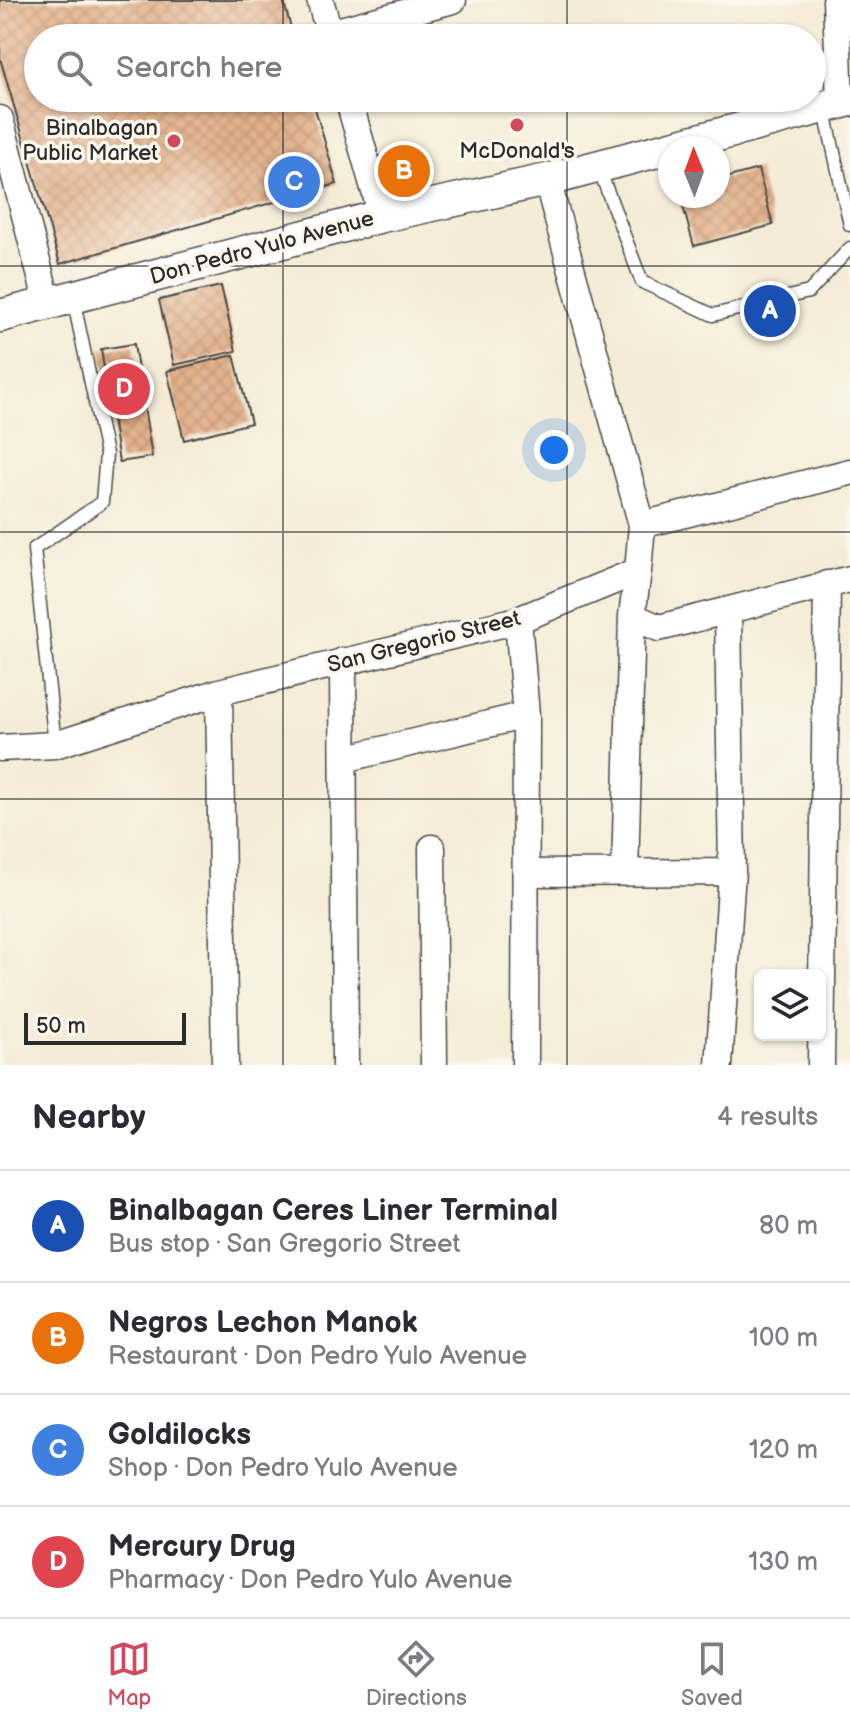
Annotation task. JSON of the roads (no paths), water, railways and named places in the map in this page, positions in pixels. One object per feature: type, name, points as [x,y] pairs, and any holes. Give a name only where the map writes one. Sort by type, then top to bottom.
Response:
[{"type":"street","points":[[320,0],[327,24]]},
{"type":"street","points":[[371,24],[453,0]]},
{"type":"street","points":[[836,0],[838,103]]},
{"type":"street","points":[[352,112],[382,216]]},
{"type":"street","name":"Don Pedro Yulo Avenue","points":[[0,316],[382,216],[547,180],[804,112]]},
{"type":"street","points":[[0,119],[60,301]]},
{"type":"street","points":[[547,180],[642,525],[632,616],[625,872]]},
{"type":"street","points":[[642,525],[850,472]]},
{"type":"street","name":"San Gregorio Street","points":[[0,748],[55,745],[219,692],[518,620],[638,571]]},
{"type":"street","points":[[632,616],[659,628],[839,581],[821,1065]]},
{"type":"street","points":[[719,1065],[732,872],[728,611]]},
{"type":"street","points":[[518,620],[526,715],[525,1065]]},
{"type":"street","points":[[343,661],[345,1065]]},
{"type":"street","points":[[219,692],[225,1065]]},
{"type":"street","points":[[344,759],[526,715]]},
{"type":"street","points":[[432,848],[434,1065]]},
{"type":"street","points":[[526,873],[732,872]]},
{"type":"lane","points":[[838,103],[850,225]]},
{"type":"lane","points":[[598,166],[642,282],[713,315],[809,292],[850,248]]},
{"type":"lane","points":[[55,745],[34,549],[102,502],[106,454],[60,301]]},
{"type":"place","name":"McDonald's","points":[[517,125]]},
{"type":"place","name":"Binalbagan Public Market","points":[[174,141]]},
{"type":"place","name":"Negros Lechon Manok","points":[[404,171]]},
{"type":"place","name":"Goldilocks","points":[[294,182]]},
{"type":"place","name":"Binalbagan Ceres Liner Terminal","points":[[770,311]]},
{"type":"place","name":"Mercury Drug","points":[[124,389]]}]
